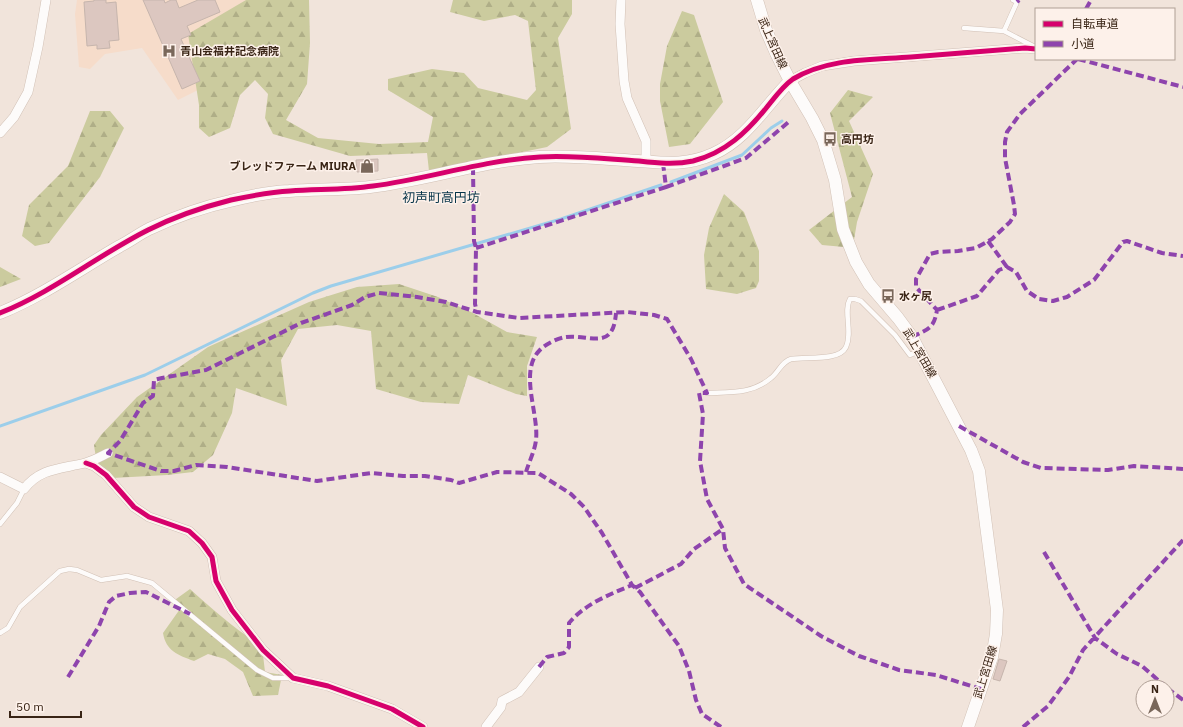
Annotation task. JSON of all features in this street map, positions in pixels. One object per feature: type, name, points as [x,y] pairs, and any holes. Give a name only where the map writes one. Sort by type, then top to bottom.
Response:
[{"type":"street","points":[[0,133],[14,117],[28,92],[46,0]]},
{"type":"street","points":[[621,0],[620,24],[624,81],[627,98],[646,141],[646,162]]},
{"type":"street","name":"武上宮田線","points":[[757,0],[766,30],[790,81],[812,118],[827,151],[835,180],[843,229],[856,262],[869,284],[906,328],[920,350],[971,450],[979,471],[997,610],[996,634],[992,658],[968,727]]},
{"type":"street","points":[[0,313],[49,288],[148,230],[204,207],[262,194],[289,191],[369,187],[504,162],[541,157],[677,164],[694,161],[726,147],[748,129],[790,81],[822,66],[854,61],[1026,48],[1035,49]]},
{"type":"street","points":[[0,477],[24,489],[29,482],[38,475],[57,468],[86,463],[108,453]]},
{"type":"street","points":[[86,463],[94,466],[106,474],[134,506],[149,517],[189,531],[202,543],[212,557],[216,581],[232,610],[263,650],[293,678],[328,686],[392,709],[423,727]]},
{"type":"street","points":[[486,727],[501,707],[502,701],[519,692],[539,667]]},
{"type":"lane","points":[[1004,31],[1017,2],[1013,0]]},
{"type":"lane","points":[[964,28],[1004,31],[1035,48]]},
{"type":"lane","points":[[707,393],[746,391],[772,377],[780,366],[790,360],[837,355],[846,348],[849,334],[847,304],[850,299],[861,301],[895,335],[910,355],[920,350]]},
{"type":"lane","points":[[0,524],[17,503],[24,489]]},
{"type":"lane","points":[[0,633],[8,628],[20,607],[60,571],[70,569],[77,570],[101,580],[127,576],[152,583],[258,670],[273,678],[293,678]]},
{"type":"shaded area","name":"青山会福井記念病院","points":[[77,0],[259,0],[208,85],[178,100],[142,48],[105,54],[90,69],[79,67],[75,14]]},
{"type":"green space","points":[[246,0],[309,0],[310,43],[307,84],[286,120],[318,138],[379,144],[428,142],[433,117],[388,90],[388,79],[432,69],[464,73],[478,88],[527,100],[536,90],[528,21],[515,15],[484,21],[450,12],[453,0],[572,0],[572,14],[558,38],[571,129],[547,147],[429,171],[427,153],[350,156],[273,134],[265,118],[268,94],[255,80],[240,95],[230,128],[209,137],[199,128],[199,105],[188,34]]},
{"type":"green space","points":[[682,11],[694,15],[723,102],[690,144],[669,147],[660,101],[660,84],[667,46]]},
{"type":"green space","points":[[848,90],[873,97],[849,121],[873,174],[857,222],[854,240],[844,247],[822,245],[809,230],[852,197],[830,113]]},
{"type":"green space","points":[[90,111],[110,111],[124,128],[100,177],[49,243],[35,246],[22,236],[29,205],[68,166]]},
{"type":"green space","points":[[724,194],[744,212],[759,251],[759,281],[756,288],[737,294],[706,289],[704,255],[709,228]]},
{"type":"green space","points":[[0,267],[21,279],[0,287]]},
{"type":"green space","points":[[399,284],[438,297],[471,312],[507,332],[537,337],[527,366],[527,396],[516,394],[468,375],[459,404],[421,402],[376,389],[371,331],[337,325],[298,329],[281,360],[287,406],[236,388],[232,413],[213,455],[193,472],[113,478],[97,461],[94,445],[101,435],[137,397],[208,347],[309,302],[357,287]]},
{"type":"green space","points":[[190,589],[207,605],[262,646],[265,672],[282,675],[278,695],[253,696],[243,672],[225,659],[208,654],[194,661],[174,652],[170,648],[163,633],[180,609],[172,602]]},
{"type":"building","points":[[106,0],[106,3],[116,2],[119,40],[109,41],[110,48],[97,49],[97,45],[87,46],[84,2]]},
{"type":"building","points":[[143,0],[164,0],[165,3],[171,0],[176,0],[179,8],[198,0],[215,0],[220,12],[187,26],[191,35],[181,39],[200,81],[182,89]]},
{"type":"building","points":[[378,159],[378,171],[357,172],[356,160]]},
{"type":"building","points":[[999,659],[1007,661],[1000,681],[993,679]]},
{"type":"waterway","points":[[671,182],[742,155],[771,128],[782,121]]},
{"type":"waterway","points":[[0,426],[145,375],[313,293],[331,286],[561,219],[661,185]]},
{"type":"marked path","points":[[1087,8],[1091,0]]},
{"type":"marked path","points":[[912,337],[929,328],[936,316],[937,310],[916,287],[916,279],[930,254],[976,248],[992,239],[1010,222],[1015,214],[1005,158],[1005,142],[1007,132],[1020,114],[1076,60]]},
{"type":"marked path","points":[[1082,60],[1183,87]]},
{"type":"marked path","points":[[666,187],[746,158],[791,120]]},
{"type":"marked path","points":[[476,248],[666,187],[663,163]]},
{"type":"marked path","points":[[473,167],[474,241],[476,248],[475,304],[477,312]]},
{"type":"marked path","points":[[988,241],[1007,267]]},
{"type":"marked path","points":[[937,310],[977,296],[999,270],[1007,267],[1016,272],[1027,291],[1039,299],[1053,301],[1067,297],[1094,280],[1123,242],[1127,241],[1162,253],[1183,256]]},
{"type":"marked path","points":[[721,727],[702,714],[696,700],[689,671],[679,646],[640,592],[632,585],[602,533],[584,507],[571,494],[538,473],[497,472],[459,483],[451,480],[425,476],[403,476],[371,473],[317,481],[227,467],[196,465],[174,471],[161,471],[108,453],[120,441],[143,403],[153,396],[154,380],[206,370],[301,323],[352,305],[365,297],[379,293],[446,302],[477,312],[519,318],[627,312],[654,315],[667,319],[691,359],[707,393],[699,393],[703,414],[700,461],[707,499],[723,529],[725,548],[744,584],[821,636],[859,656],[899,670],[936,675],[981,689]]},
{"type":"marked path","points":[[526,472],[536,440],[535,418],[530,382],[533,360],[542,348],[559,339],[566,337],[605,337],[610,333],[614,325],[616,313]]},
{"type":"marked path","points":[[959,426],[1023,462],[1041,468],[1108,470],[1134,466],[1183,469]]},
{"type":"marked path","points":[[635,588],[681,564],[694,549],[723,529]]},
{"type":"marked path","points":[[1023,727],[1048,706],[1069,677],[1083,650],[1183,540]]},
{"type":"marked path","points":[[1044,552],[1095,638],[1117,654],[1142,666],[1157,679]]},
{"type":"marked path","points":[[539,667],[547,657],[564,653],[569,647],[569,623],[576,616],[598,600],[632,585]]},
{"type":"marked path","points":[[68,677],[99,626],[109,602],[116,596],[146,592],[190,614]]},
{"type":"marked path","points":[[1175,694],[1183,700]]},
{"type":"cycle path","points":[[0,313],[38,295],[148,230],[189,213],[231,200],[260,194],[373,186],[498,162],[540,157],[602,158],[666,163],[693,161],[715,153],[725,147],[752,125],[789,82],[806,72],[821,67],[850,61],[1025,48],[1035,49]]},
{"type":"cycle path","points":[[86,463],[94,466],[106,475],[134,507],[149,517],[189,531],[202,543],[212,557],[216,581],[232,610],[263,650],[293,678],[328,686],[392,709],[423,727]]},
{"type":"place","name":"青山会福井記念病院","points":[[169,51]]},
{"type":"place","name":"高円坊","points":[[830,139]]},
{"type":"place","name":"ブレッドファーム MIURA","points":[[367,166]]},
{"type":"place","name":"水ヶ尻","points":[[888,296]]},
{"type":"district","name":"初声町高円坊","points":[[441,197]]}]
